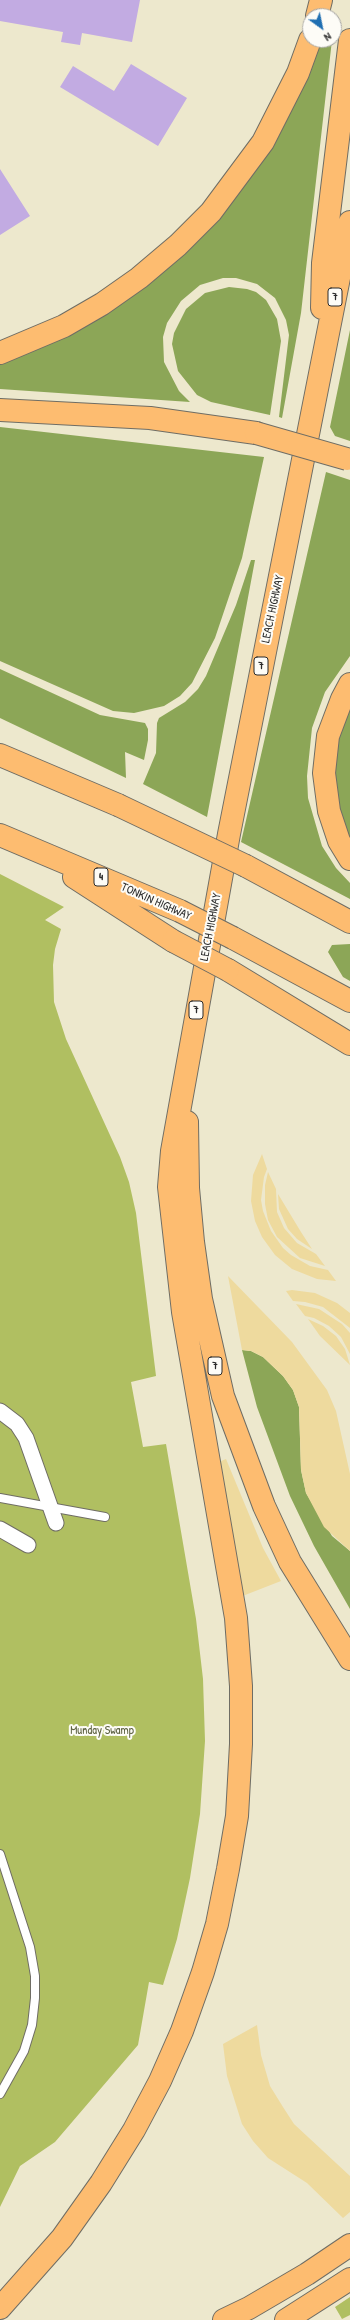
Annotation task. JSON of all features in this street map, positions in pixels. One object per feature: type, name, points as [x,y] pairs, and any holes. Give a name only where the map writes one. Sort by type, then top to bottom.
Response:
[{"type":"highway","points":[[320,371],[323,263],[350,40]]},
{"type":"highway","points":[[0,353],[64,326],[102,304],[139,278],[178,245],[211,212],[263,142],[283,105],[307,48]]},
{"type":"highway","name":"LEACH HIGHWAY","points":[[191,1043],[229,834],[350,222]]},
{"type":"highway","points":[[0,410],[150,418],[256,433],[349,460]]},
{"type":"highway","points":[[350,684],[342,699],[328,736],[324,773],[331,816],[339,841],[350,859]]},
{"type":"highway","points":[[0,755],[118,805],[246,866],[350,922]]},
{"type":"highway","name":"TONKIN HIGHWAY","points":[[0,835],[180,911],[287,966],[350,1001]]},
{"type":"highway","points":[[21,843],[173,941],[228,970],[350,1044]]},
{"type":"highway","points":[[287,966],[350,1009]]},
{"type":"highway","points":[[0,2308],[62,2238],[101,2183],[134,2130],[160,2081],[182,2031],[217,1924],[237,1816],[241,1737],[236,1618],[184,1319],[169,1187],[172,1151],[191,1043]]},
{"type":"highway","name":"7","points":[[191,1043],[187,1133],[188,1188],[201,1299],[212,1358],[223,1396],[264,1506],[290,1562],[350,1659]]},
{"type":"highway","points":[[224,2320],[249,2308],[307,2274],[350,2245]]},
{"type":"highway","points":[[286,2320],[350,2279]]},
{"type":"street","points":[[0,1411],[17,1424],[26,1438],[56,1523]]},
{"type":"street","points":[[0,1529],[28,1545]]},
{"type":"lane","points":[[0,1498],[105,1517]]},
{"type":"lane","points":[[0,1854],[30,1947],[35,1976],[35,1998],[32,2025],[24,2051],[0,2094]]},
{"type":"green space","points":[[315,48],[331,48],[301,313],[282,418],[279,417],[289,335],[286,320],[275,298],[257,284],[236,278],[223,278],[200,285],[181,301],[167,323],[163,337],[164,362],[179,391],[190,402],[0,389],[0,363],[168,267]]},
{"type":"green space","points":[[229,287],[247,289],[256,292],[266,300],[277,319],[281,341],[270,415],[211,402],[197,395],[178,371],[172,344],[174,333],[186,309],[205,293]]},
{"type":"green space","points":[[350,330],[350,441],[335,436],[330,427]]},
{"type":"green space","points":[[0,427],[264,457],[242,558],[215,638],[192,683],[180,696],[164,706],[134,713],[113,711],[0,661]]},
{"type":"green space","points":[[326,472],[350,480],[350,656],[325,692],[312,728],[307,776],[308,798],[322,846],[336,868],[350,883],[350,899],[241,842]]},
{"type":"green space","points":[[251,560],[255,560],[207,817],[143,784],[156,753],[157,723],[159,718],[185,702],[198,689],[206,676],[236,605]]},
{"type":"green space","points":[[0,669],[100,715],[145,723],[148,729],[148,740],[144,760],[125,752],[126,778],[0,718]]},
{"type":"green space","points":[[350,704],[350,840],[336,800],[335,756],[340,729]]},
{"type":"green space","name":"Munday Swamp","points":[[0,874],[64,907],[45,920],[61,929],[55,949],[53,965],[54,1002],[66,1039],[120,1157],[129,1182],[136,1213],[156,1376],[131,1382],[143,1447],[166,1444],[196,1619],[203,1679],[205,1741],[200,1814],[190,1878],[177,1939],[163,1985],[149,1982],[138,2045],[55,2142],[20,2166],[0,2207]]},
{"type":"green space","points":[[350,944],[350,981],[343,977],[328,952],[332,945]]},
{"type":"green space","points":[[242,1350],[251,1351],[263,1357],[283,1376],[293,1390],[299,1407],[301,1470],[306,1493],[332,1536],[350,1551],[350,1609],[314,1546],[290,1496],[257,1407]]},
{"type":"green space","points":[[350,2297],[350,2315],[342,2319],[335,2307]]},
{"type":"sand","points":[[262,1154],[267,1169],[264,1177],[261,1200],[263,1211],[271,1231],[283,1248],[291,1255],[310,1266],[328,1270],[336,1281],[317,1279],[292,1269],[275,1255],[262,1237],[255,1221],[251,1201],[253,1175]]},
{"type":"sand","points":[[268,1172],[276,1189],[277,1212],[284,1228],[297,1243],[316,1254],[325,1266],[300,1258],[277,1237],[268,1220],[265,1204],[265,1185]]},
{"type":"sand","points":[[278,1194],[312,1249],[297,1239],[288,1229],[279,1209]]},
{"type":"sand","points":[[228,1276],[292,1342],[327,1390],[336,1411],[350,1474],[350,1551],[324,1527],[306,1493],[301,1470],[299,1407],[293,1390],[283,1376],[263,1357],[251,1351],[242,1350]]},
{"type":"sand","points":[[292,1290],[315,1293],[337,1303],[350,1313],[350,1328],[323,1307],[305,1302],[293,1301],[286,1291]]},
{"type":"sand","points":[[296,1304],[319,1309],[342,1324],[350,1333],[350,1354],[341,1337],[329,1326],[314,1318],[305,1316]]},
{"type":"sand","points":[[308,1319],[323,1326],[336,1336],[345,1349],[350,1365],[320,1336]]},
{"type":"sand","points":[[226,1459],[263,1548],[281,1581],[240,1597],[216,1463]]},
{"type":"sand","points":[[257,2025],[261,2055],[270,2086],[294,2124],[350,2176],[350,2212],[343,2218],[307,2183],[268,2158],[253,2141],[242,2124],[227,2076],[223,2044]]},
{"type":"building","points":[[0,0],[140,0],[132,42],[82,33],[80,45],[61,42],[63,32],[0,21]]},
{"type":"building","points":[[131,64],[187,98],[158,146],[60,87],[73,66],[114,91]]},
{"type":"building","points":[[0,169],[30,216],[0,235]]}]
